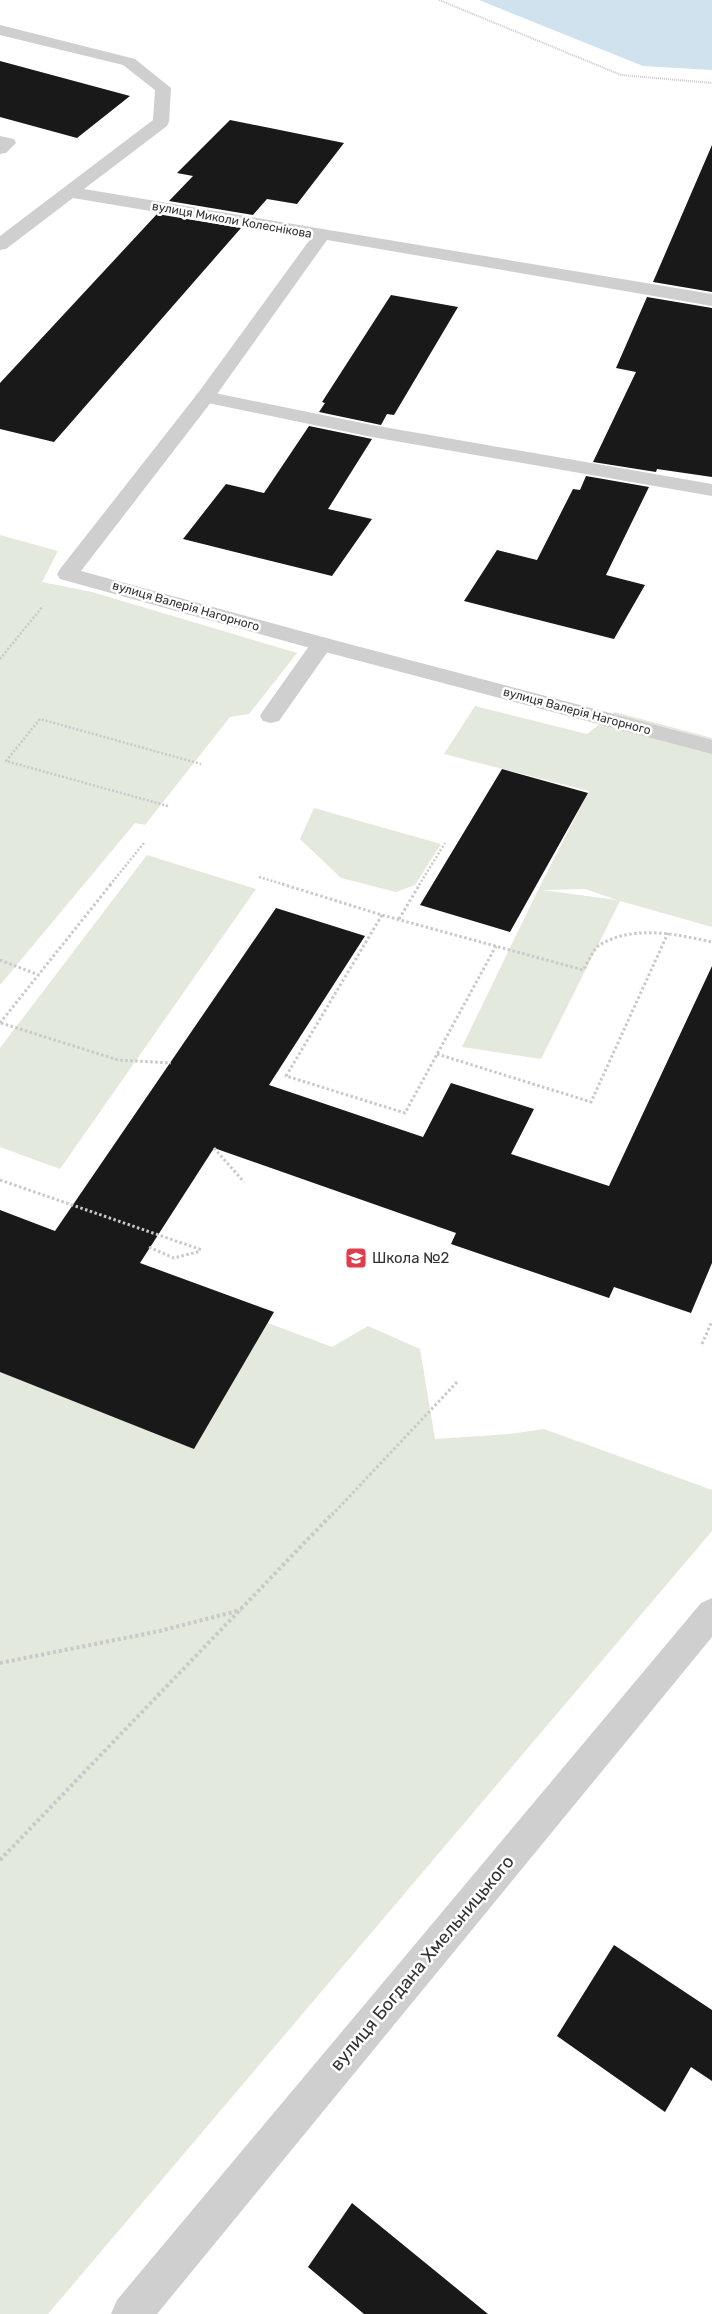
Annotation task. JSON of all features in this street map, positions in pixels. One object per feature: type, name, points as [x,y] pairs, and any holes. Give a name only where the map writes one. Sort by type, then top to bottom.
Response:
[{"type":"street","points":[[0,30],[128,62],[163,88],[161,122],[0,246]]},
{"type":"street","points":[[0,141],[8,143],[0,149]]},
{"type":"street","name":"вулиця Миколи Колеснікова","points":[[71,192],[321,236],[712,300]]},
{"type":"street","points":[[68,574],[206,396],[321,236]]},
{"type":"street","points":[[206,396],[372,431],[712,490]]},
{"type":"street","name":"вулиця Валерія Нагорного","points":[[68,574],[322,644],[712,747]]},
{"type":"street","points":[[271,716],[322,644]]},
{"type":"street","name":"вулиця Богдана Хмельницького","points":[[131,2314],[712,1613]]},
{"type":"path","points":[[439,0],[621,75],[712,82]]},
{"type":"path","points":[[0,659],[68,574]]},
{"type":"path","points":[[6,762],[40,719],[201,764]]},
{"type":"path","points":[[0,760],[168,806]]},
{"type":"path","points":[[400,919],[445,842]]},
{"type":"path","points":[[144,843],[0,1023],[118,1060],[171,1063]]},
{"type":"path","points":[[259,877],[382,915],[583,970],[598,945],[628,935],[668,932],[712,942]]},
{"type":"path","points":[[382,915],[286,1076],[405,1113],[496,946]]},
{"type":"path","points":[[437,1054],[591,1102],[668,932]]},
{"type":"path","points":[[0,960],[39,975]]},
{"type":"path","points":[[214,1148],[244,1182]]},
{"type":"path","points":[[0,1180],[202,1250],[174,1258],[149,1247]]},
{"type":"path","points":[[702,1344],[712,1321]]},
{"type":"path","points":[[0,1860],[242,1610],[458,1381]]},
{"type":"path","points":[[0,1663],[160,1631],[242,1610]]},
{"type":"shaded area","points":[[0,535],[58,551],[42,582],[92,592],[297,653],[249,714],[230,717],[145,825],[135,823],[0,985]]},
{"type":"shaded area","points":[[475,706],[587,734],[615,712],[712,738],[712,927],[620,901],[541,1059],[462,1047],[538,890],[589,791],[444,754]],"holes":[[[585,889],[617,900],[542,890]]]},
{"type":"shaded area","points":[[314,808],[441,844],[415,885],[396,892],[341,878],[300,839]]},
{"type":"shaded area","points":[[147,855],[256,889],[60,1169],[0,1147],[0,1048]]},
{"type":"shaded area","points":[[0,1222],[332,1347],[368,1326],[420,1349],[435,1439],[510,1434],[544,1429],[712,1490],[712,1531],[48,2314],[0,2314]]},
{"type":"water","points":[[479,0],[712,0],[712,70],[643,66]]},
{"type":"building","points":[[0,61],[130,96],[77,138],[0,117]]},
{"type":"building","points":[[230,120],[344,143],[297,204],[267,199],[253,215],[169,201],[193,176],[177,173]]},
{"type":"building","points":[[712,145],[712,292],[653,282]]},
{"type":"building","points":[[157,214],[241,228],[54,442],[0,429],[0,383]]},
{"type":"building","points":[[391,295],[458,307],[394,415],[387,414],[381,425],[319,412],[325,403],[322,402]]},
{"type":"building","points":[[647,297],[712,308],[712,477],[657,469],[656,472],[593,462],[636,372],[616,368]]},
{"type":"building","points":[[309,426],[372,439],[328,509],[372,519],[332,576],[183,539],[226,484],[264,493]]},
{"type":"building","points":[[586,476],[649,487],[606,575],[645,585],[614,639],[464,601],[497,550],[537,560],[573,489],[580,490]]},
{"type":"building","points":[[502,769],[588,793],[510,932],[420,905]]},
{"type":"building","points":[[276,908],[365,936],[269,1085],[423,1137],[451,1083],[534,1109],[511,1154],[609,1186],[712,966],[712,1263],[691,1313],[614,1287],[609,1298],[451,1244],[456,1233],[214,1148],[140,1263],[274,1312],[194,1449],[0,1372],[0,1210],[55,1231]]},
{"type":"building","points":[[614,1945],[712,2010],[712,2081],[691,2067],[665,2112],[557,2036]]},
{"type":"building","points":[[352,2203],[488,2314],[364,2314],[308,2267]]},
{"type":"place","name":"Школа №2","points":[[356,1258]]}]
